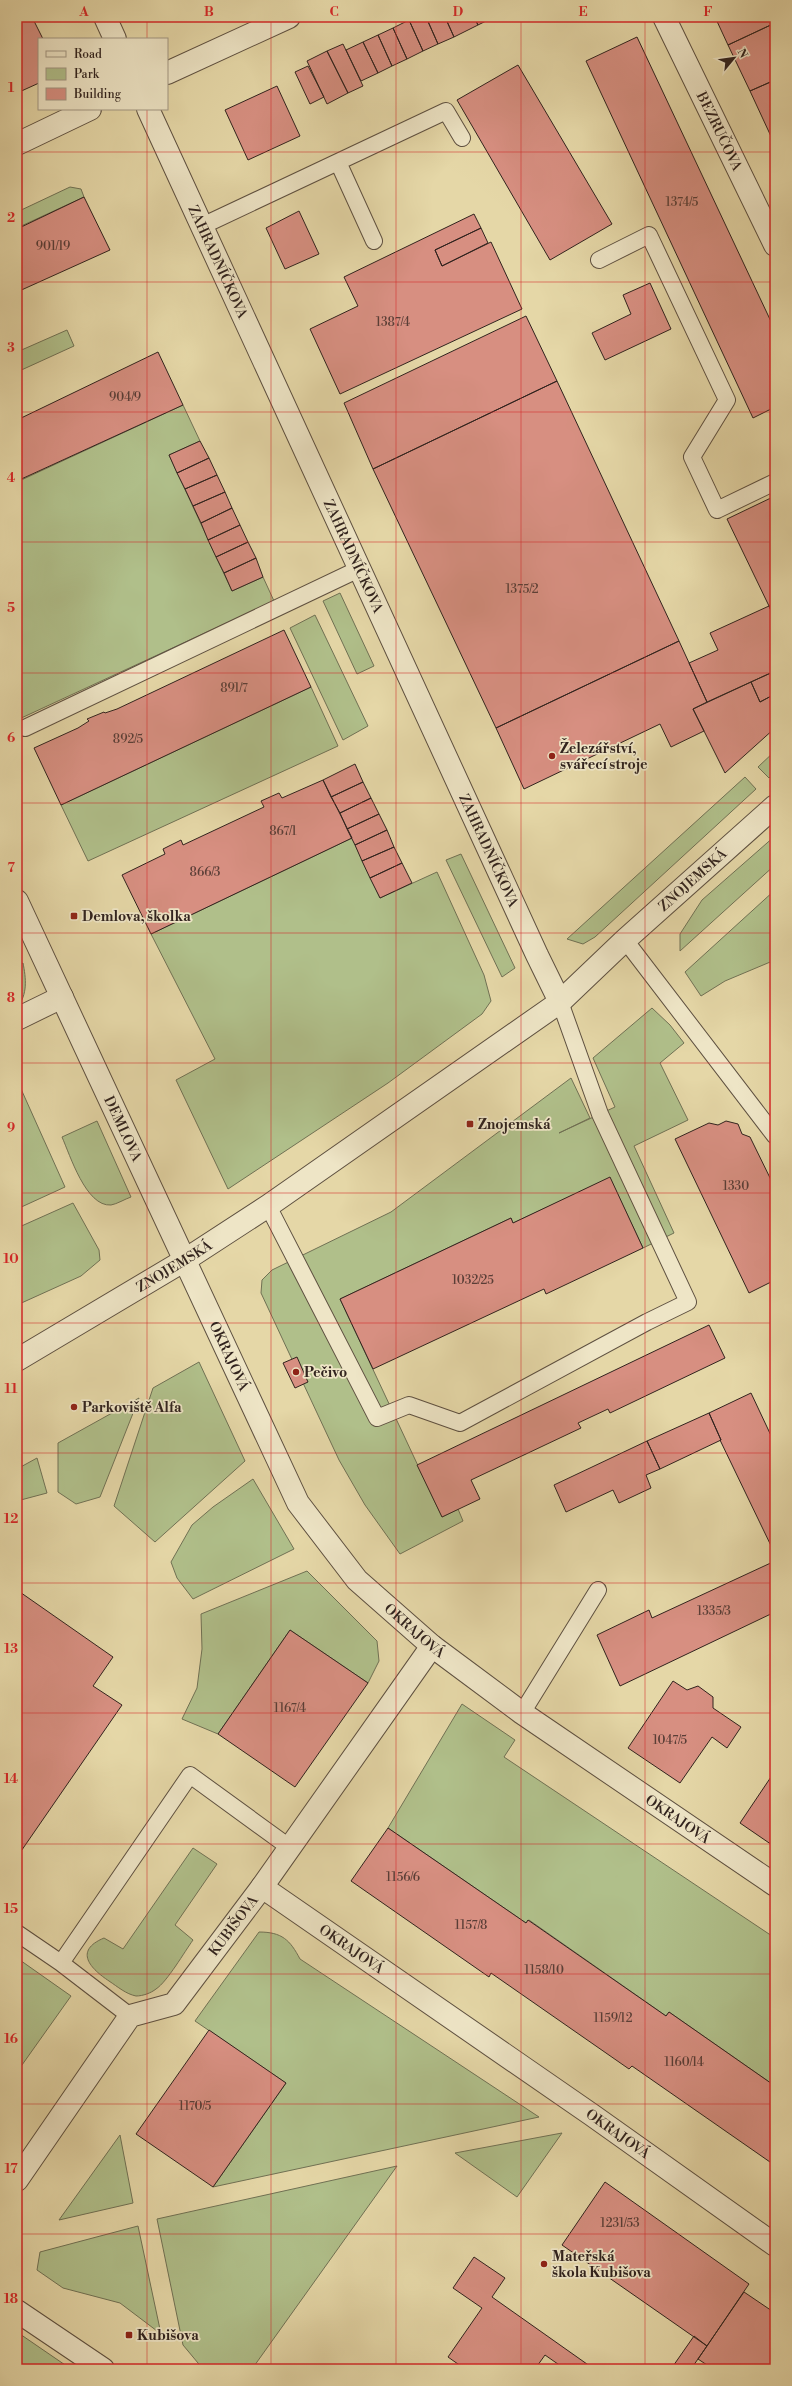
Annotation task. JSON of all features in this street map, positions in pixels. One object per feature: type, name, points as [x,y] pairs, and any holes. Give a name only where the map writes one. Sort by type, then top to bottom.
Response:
[{"type":"street","points":[[105,17],[115,38]]},
{"type":"street","points":[[168,72],[256,24],[289,17]]},
{"type":"street","name":"BEZRUČOVA","points":[[664,17],[775,245]]},
{"type":"street","points":[[17,144],[88,110]]},
{"type":"street","name":"ZAHRADNÍČKOVA","points":[[148,110],[536,955],[560,1002]]},
{"type":"street","name":"ZNOJEMSKÁ","points":[[17,1360],[184,1260],[268,1206],[560,1002],[625,940],[775,806]]},
{"type":"street","name":"DEMLOVA","points":[[17,901],[184,1260]]},
{"type":"street","points":[[17,1018],[62,997]]},
{"type":"street","name":"OKRAJOVÁ","points":[[184,1260],[298,1503],[357,1580],[432,1646],[522,1713],[775,1885]]},
{"type":"street","name":"KUBIŠOVA","points":[[130,2016],[174,2004],[262,1887],[432,1646]]},
{"type":"street","name":"OKRAJOVÁ","points":[[262,1887],[592,2115],[775,2245]]},
{"type":"street","points":[[17,2180],[130,2016]]},
{"type":"street","points":[[17,2311],[103,2369]]},
{"type":"lane","points":[[202,226],[446,111],[462,138]]},
{"type":"lane","points":[[338,162],[374,241]]},
{"type":"lane","points":[[599,260],[649,235],[727,400],[692,457],[717,510],[775,482]]},
{"type":"lane","points":[[25,728],[359,569]]},
{"type":"lane","points":[[625,940],[775,1136]]},
{"type":"lane","points":[[268,1206],[377,1418],[409,1405],[460,1423],[647,1322],[688,1302],[600,1114],[560,1002]]},
{"type":"lane","points":[[522,1713],[598,1590]]},
{"type":"lane","points":[[61,1963],[190,1776],[289,1847]]},
{"type":"lane","points":[[17,1933],[61,1963],[130,2016]]},
{"type":"green space","points":[[70,187],[81,189],[84,197],[17,228],[17,212]]},
{"type":"green space","points":[[67,330],[74,346],[17,372],[17,352]]},
{"type":"green space","points":[[183,405],[200,441],[169,455],[232,591],[263,577],[274,601],[17,720],[17,482]]},
{"type":"green space","points":[[340,593],[374,666],[357,674],[323,601]]},
{"type":"green space","points":[[315,615],[368,726],[343,740],[290,628]]},
{"type":"green space","points":[[311,687],[338,746],[88,861],[61,805]]},
{"type":"green space","points":[[775,751],[775,772],[769,778],[758,767]]},
{"type":"green space","points":[[745,777],[756,789],[595,937],[583,944],[567,939]]},
{"type":"green space","points":[[775,836],[775,865],[680,951],[680,934],[702,900]]},
{"type":"green space","points":[[352,838],[380,898],[437,872],[484,975],[491,1001],[482,1014],[388,1083],[228,1189],[176,1080],[215,1059],[151,934]]},
{"type":"green space","points":[[461,854],[515,968],[502,977],[446,860]]},
{"type":"green space","points":[[775,890],[775,960],[725,981],[701,996],[685,972]]},
{"type":"green space","points":[[23,963],[25,992],[17,1007],[17,966]]},
{"type":"green space","points":[[652,1008],[670,1025],[684,1043],[660,1063],[688,1120],[634,1146],[674,1233],[643,1248],[610,1178],[513,1223],[511,1218],[340,1299],[442,1517],[458,1509],[463,1521],[400,1554],[365,1505],[339,1460],[261,1293],[262,1280],[272,1270],[391,1212],[571,1078],[590,1118],[559,1133],[615,1107],[593,1058]]},
{"type":"green space","points":[[17,1080],[65,1187],[17,1209]]},
{"type":"green space","points":[[97,1121],[131,1197],[111,1205],[102,1203],[94,1198],[87,1189],[74,1167],[62,1137]]},
{"type":"green space","points":[[73,1203],[99,1250],[100,1260],[81,1276],[17,1305],[17,1228]]},
{"type":"green space","points":[[199,1362],[245,1461],[155,1542],[114,1506],[153,1388]]},
{"type":"green space","points":[[139,1398],[100,1497],[76,1504],[58,1492],[58,1443]]},
{"type":"green space","points":[[37,1458],[47,1493],[17,1501],[17,1469]]},
{"type":"green space","points":[[253,1479],[294,1549],[193,1599],[177,1578],[171,1562],[192,1525],[213,1507]]},
{"type":"green space","points":[[307,1571],[377,1641],[379,1661],[368,1683],[290,1630],[218,1734],[182,1719],[197,1688],[202,1649],[201,1614]]},
{"type":"green space","points":[[462,1704],[515,1740],[504,1757],[775,1938],[775,2086],[669,2012],[666,2016],[529,1920],[526,1923],[388,1828]]},
{"type":"green space","points":[[193,1848],[217,1864],[175,1925],[193,1940],[170,1973],[156,1989],[144,1995],[136,1996],[129,1994],[102,1976],[91,1966],[87,1954],[89,1949],[95,1943],[104,1938],[123,1949]]},
{"type":"green space","points":[[259,1932],[267,1932],[284,1938],[293,1947],[300,1959],[539,2117],[213,2187],[286,2083],[195,2021]]},
{"type":"green space","points":[[17,1958],[71,1996],[17,2072]]},
{"type":"green space","points":[[562,2133],[517,2197],[455,2153]]},
{"type":"green space","points":[[120,2135],[133,2203],[59,2220]]},
{"type":"green space","points":[[397,2166],[252,2369],[203,2369],[183,2345],[157,2219]]},
{"type":"green space","points":[[138,2226],[161,2334],[120,2303],[63,2288],[37,2270],[40,2252]]},
{"type":"green space","points":[[17,2332],[71,2369],[17,2369]]},
{"type":"building","points":[[17,17],[32,17],[42,38],[38,38],[38,83],[17,93]]},
{"type":"building","points":[[415,17],[426,17],[438,44],[423,51],[409,20]]},
{"type":"building","points":[[426,17],[445,17],[454,37],[438,44]]},
{"type":"building","points":[[445,17],[474,17],[478,25],[454,37]]},
{"type":"building","points":[[474,17],[494,17],[478,25]]},
{"type":"building","points":[[715,17],[773,17],[775,23],[728,45]]},
{"type":"building","points":[[409,20],[423,51],[407,59],[393,28]]},
{"type":"building","points":[[775,23],[775,80],[750,91],[728,45]]},
{"type":"building","points":[[393,28],[407,59],[392,66],[378,35]]},
{"type":"building","points":[[378,35],[392,66],[378,73],[363,42]]},
{"type":"building","points":[[637,37],[775,330],[775,407],[753,418],[586,61]]},
{"type":"building","points":[[363,42],[378,73],[361,81],[346,50]]},
{"type":"building","points":[[343,44],[363,86],[348,93],[327,51]]},
{"type":"building","points":[[327,51],[348,93],[327,104],[307,61]]},
{"type":"building","points":[[518,65],[612,224],[550,260],[457,100]]},
{"type":"building","points":[[308,66],[324,97],[310,104],[295,72]]},
{"type":"building","points":[[775,80],[775,145],[750,91]]},
{"type":"building","points":[[277,86],[300,136],[248,160],[225,110]]},
{"type":"building","points":[[84,197],[110,250],[17,292],[17,229]]},
{"type":"building","points":[[299,211],[319,254],[285,269],[266,228]]},
{"type":"building","points":[[474,214],[481,228],[435,250],[442,266],[491,242],[522,309],[340,394],[310,329],[358,306],[344,277]]},
{"type":"building","points":[[481,228],[488,243],[442,266],[435,250]]},
{"type":"building","points":[[650,283],[671,329],[605,360],[592,333],[631,314],[623,295]]},
{"type":"building","points":[[526,316],[557,381],[373,469],[344,403]]},
{"type":"building","points":[[158,352],[183,405],[17,481],[17,420]]},
{"type":"building","points":[[557,381],[679,641],[496,728],[373,469]]},
{"type":"building","points":[[200,441],[209,458],[177,473],[169,455]]},
{"type":"building","points":[[209,458],[217,475],[185,489],[177,473]]},
{"type":"building","points":[[217,475],[225,492],[193,506],[185,489]]},
{"type":"building","points":[[225,492],[232,508],[201,523],[193,506]]},
{"type":"building","points":[[775,496],[775,603],[769,606],[727,519]]},
{"type":"building","points":[[232,508],[240,525],[208,540],[201,523]]},
{"type":"building","points":[[240,525],[248,542],[216,557],[208,540]]},
{"type":"building","points":[[248,542],[256,558],[224,573],[216,557]]},
{"type":"building","points":[[256,558],[263,577],[232,591],[224,573]]},
{"type":"building","points":[[775,603],[775,620],[769,606]]},
{"type":"building","points":[[769,606],[775,620],[775,671],[707,702],[689,663],[718,650],[710,633]]},
{"type":"building","points":[[284,630],[311,687],[61,805],[34,748],[78,728],[89,721],[87,719],[104,712],[117,709]]},
{"type":"building","points":[[679,641],[707,702],[693,709],[704,731],[671,747],[660,724],[524,789],[496,728]]},
{"type":"building","points":[[775,671],[775,694],[760,702],[751,682]]},
{"type":"building","points":[[751,682],[760,702],[775,694],[775,728],[725,773],[693,709]]},
{"type":"building","points":[[355,764],[363,782],[331,797],[323,780]]},
{"type":"building","points":[[323,780],[352,838],[151,934],[122,875],[165,854],[163,849],[181,840],[183,845],[264,807],[261,801],[279,793],[282,798]]},
{"type":"building","points":[[363,782],[371,798],[340,813],[331,797]]},
{"type":"building","points":[[371,798],[379,814],[347,829],[340,813]]},
{"type":"building","points":[[379,814],[387,830],[355,845],[347,829]]},
{"type":"building","points":[[387,830],[394,847],[362,861],[355,845]]},
{"type":"building","points":[[394,847],[402,863],[370,878],[362,861]]},
{"type":"building","points":[[402,863],[412,883],[380,898],[370,878]]},
{"type":"building","points":[[726,1121],[738,1124],[742,1134],[750,1137],[775,1188],[775,1280],[749,1293],[675,1139],[709,1123],[718,1125]]},
{"type":"building","points":[[610,1177],[643,1248],[546,1294],[544,1289],[373,1369],[340,1299],[511,1218],[513,1223]]},
{"type":"building","points":[[709,1325],[725,1358],[610,1413],[608,1409],[578,1423],[581,1428],[471,1480],[480,1499],[442,1517],[417,1465]]},
{"type":"building","name":"Pečivo","points":[[297,1357],[308,1382],[295,1388],[283,1363]]},
{"type":"building","points":[[751,1393],[775,1444],[775,1554],[720,1440],[709,1413]]},
{"type":"building","points":[[709,1413],[721,1440],[660,1469],[647,1441]]},
{"type":"building","points":[[647,1441],[660,1469],[646,1475],[651,1488],[619,1503],[613,1490],[566,1512],[554,1485]]},
{"type":"building","points":[[775,1561],[775,1612],[620,1686],[597,1635],[649,1610],[652,1618]]},
{"type":"building","points":[[17,1590],[113,1657],[93,1686],[122,1705],[17,1857]]},
{"type":"building","points":[[290,1630],[368,1683],[295,1787],[218,1734]]},
{"type":"building","points":[[673,1681],[687,1690],[698,1686],[713,1697],[713,1708],[741,1727],[727,1748],[712,1737],[680,1783],[628,1748]]},
{"type":"building","points":[[775,1771],[775,1847],[740,1823]]},
{"type":"building","points":[[388,1828],[526,1923],[528,1920],[666,2016],[669,2012],[775,2086],[775,2160],[773,2158],[770,2162],[632,2066],[629,2069],[491,1973],[489,1977],[351,1881]]},
{"type":"building","points":[[209,2030],[286,2083],[213,2187],[136,2134]]},
{"type":"building","points":[[605,2182],[749,2284],[707,2346],[562,2245]]},
{"type":"building","points":[[474,2257],[505,2278],[492,2297],[594,2369],[565,2369],[545,2355],[535,2369],[465,2369],[448,2357],[482,2308],[453,2288]]},
{"type":"building","points":[[744,2292],[775,2313],[775,2369],[713,2369],[698,2359]]},
{"type":"building","points":[[694,2336],[707,2346],[691,2369],[671,2369]]},
{"type":"place","name":"Železářství, svářecí stroje","points":[[552,756]]},
{"type":"place","name":"Demlova, školka","points":[[74,916]]},
{"type":"place","name":"Znojemská","points":[[470,1124]]},
{"type":"place","name":"Pečivo","points":[[296,1372]]},
{"type":"place","name":"Parkoviště Alfa","points":[[74,1407]]},
{"type":"place","name":"Mateřská škola Kubišova","points":[[544,2264]]},
{"type":"place","name":"Kubišova","points":[[129,2335]]}]
